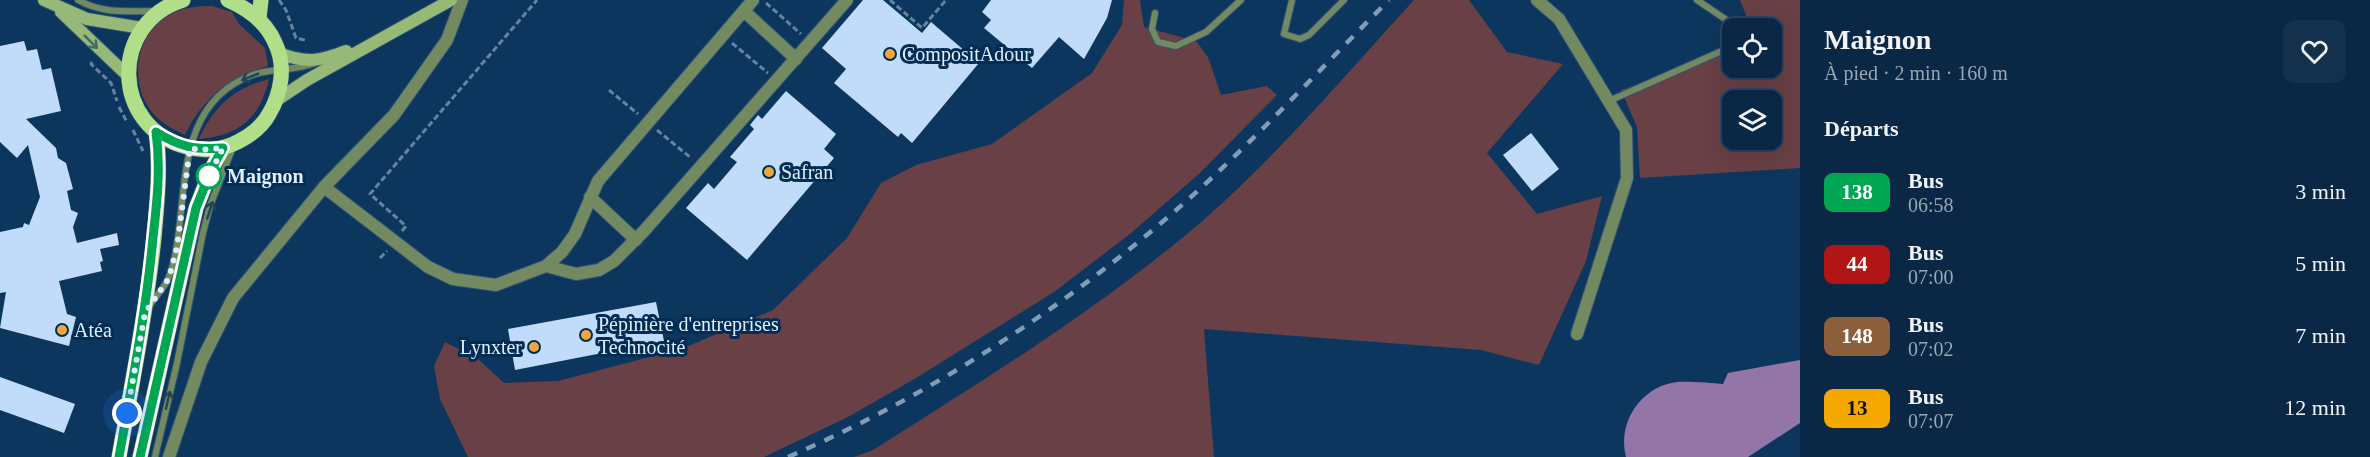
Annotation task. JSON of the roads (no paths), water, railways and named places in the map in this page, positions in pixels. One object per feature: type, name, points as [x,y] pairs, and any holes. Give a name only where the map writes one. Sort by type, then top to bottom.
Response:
[{"type":"main road","points":[[44,0],[87,19],[142,28]]},
{"type":"main road","points":[[183,0],[160,11],[142,28],[129,59],[128,76],[130,92],[144,121],[156,132],[176,144],[199,150],[228,146],[246,138],[265,122],[281,87],[279,53],[269,30],[259,18],[244,7],[228,0]]},
{"type":"main road","points":[[259,18],[261,0]]},
{"type":"main road","points":[[277,100],[307,80],[451,0]]},
{"type":"main road","points":[[56,7],[128,76]]},
{"type":"main road","points":[[279,53],[306,62],[327,59],[406,26]]},
{"type":"main road","points":[[119,457],[145,313],[160,171],[156,132]]},
{"type":"main road","points":[[140,457],[196,208],[212,168],[228,146]]},
{"type":"street","points":[[169,457],[201,362],[233,298],[324,187],[394,115],[447,40],[462,0]]},
{"type":"street","points":[[546,266],[576,274],[599,270],[614,261],[636,240],[847,0]]},
{"type":"street","points":[[1537,0],[1559,20],[1626,130],[1627,178],[1577,334]]},
{"type":"street","points":[[324,187],[428,267],[453,279],[496,285],[546,266],[562,252],[575,234],[598,181],[744,10],[759,2]]},
{"type":"street","points":[[744,10],[796,58]]},
{"type":"street","points":[[590,197],[636,240]]},
{"type":"lane","points":[[78,0],[89,7],[112,11],[160,11]]},
{"type":"lane","points":[[1155,13],[1152,29],[1158,42],[1176,46],[1206,32],[1241,0]]},
{"type":"lane","points":[[1292,0],[1284,34],[1300,39],[1309,35],[1344,0]]},
{"type":"lane","points":[[1697,0],[1724,18]]},
{"type":"lane","points":[[1609,102],[1722,51]]},
{"type":"lane","points":[[145,313],[169,278],[177,247],[190,148],[203,115],[225,90],[253,75],[306,67],[327,59]]},
{"type":"lane","points":[[155,457],[177,363],[203,233],[228,146]]},
{"type":"railway","points":[[788,457],[837,435],[933,384],[1025,327],[1112,263],[1215,175],[1389,0]]},
{"type":"place","name":"CompositAdour","points":[[890,54]]},
{"type":"place","name":"Safran","points":[[769,172]]},
{"type":"place","name":"Maignon","points":[[209,176]]},
{"type":"place","name":"Atéa","points":[[62,330]]},
{"type":"place","name":"Pépinière d'entreprises Technocité","points":[[586,335]]},
{"type":"place","name":"Lynxter","points":[[534,347]]}]
